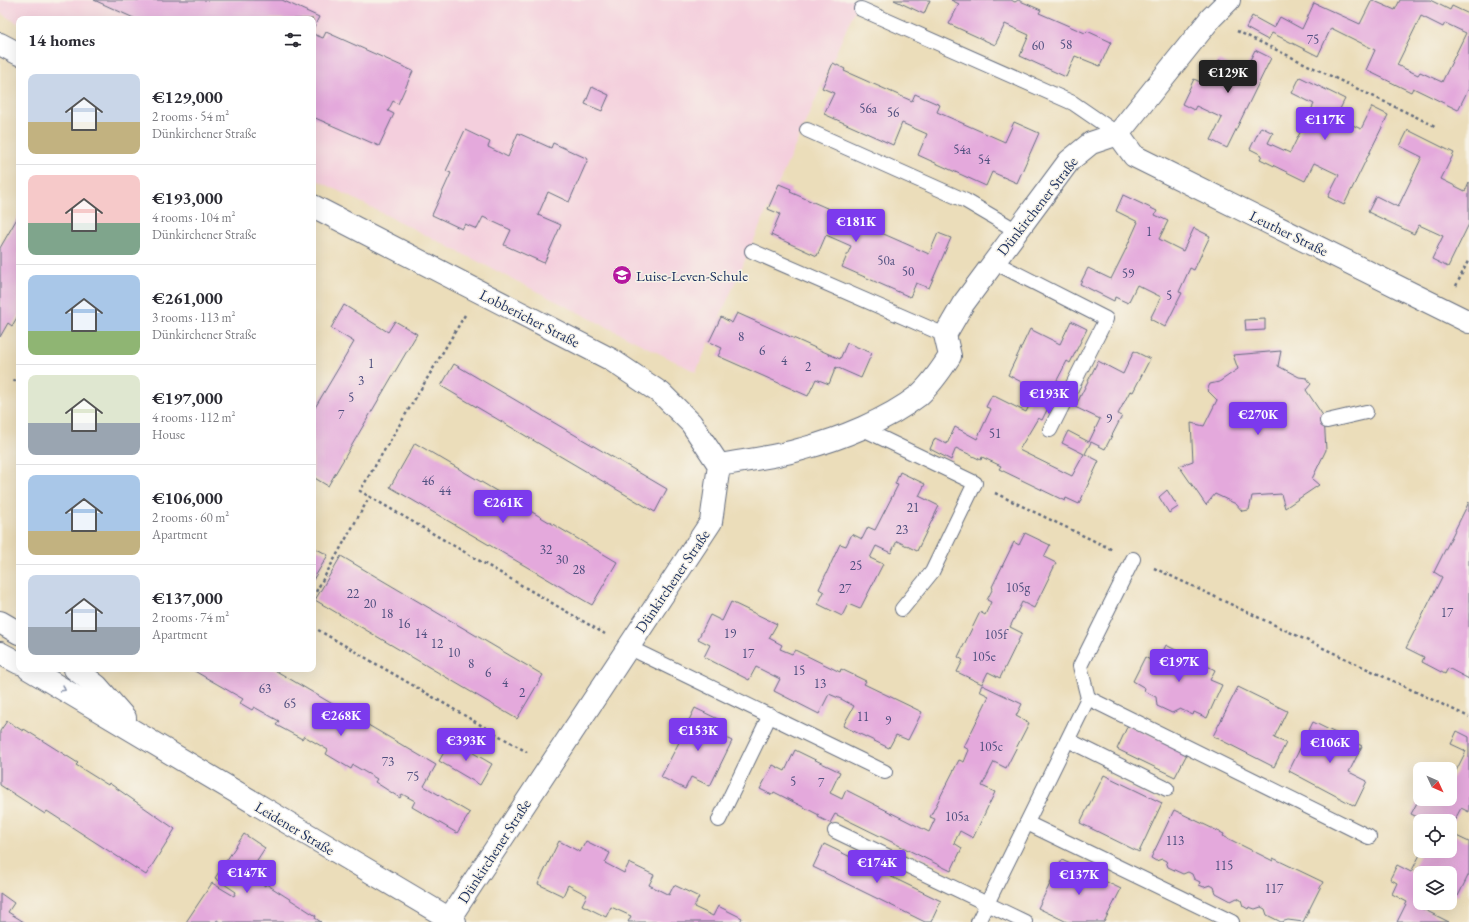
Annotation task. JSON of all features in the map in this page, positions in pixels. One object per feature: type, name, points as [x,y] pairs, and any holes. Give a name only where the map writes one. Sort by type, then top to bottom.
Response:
[{"type":"street","points":[[1118,134],[1221,6]]},
{"type":"street","points":[[0,44],[16,52]]},
{"type":"street","name":"Dünkirchener Straße","points":[[945,335],[964,304],[1069,161],[1091,143],[1118,134]]},
{"type":"street","name":"Leuther Straße","points":[[1118,134],[1134,156],[1469,322]]},
{"type":"street","name":"Lobbericher Straße","points":[[316,208],[610,359],[662,394],[691,423],[719,465]]},
{"type":"street","points":[[719,465],[802,449],[861,428],[894,411],[918,395],[937,376],[950,356],[945,335]]},
{"type":"street","name":"Dünkirchener Straße","points":[[452,921],[550,765],[711,522],[719,465]]},
{"type":"street","points":[[0,622],[16,631]]},
{"type":"street","points":[[0,653],[16,661]]},
{"type":"street","name":"Leidener Straße","points":[[35,672],[452,921]]},
{"type":"street","name":"Leidener Straße","points":[[79,672],[97,686],[136,731]]},
{"type":"lane","points":[[861,9],[1073,103],[1118,134]]},
{"type":"lane","points":[[807,130],[966,201],[1017,231]]},
{"type":"lane","points":[[752,252],[945,335]]},
{"type":"lane","name":"Dünkirchener Straße","points":[[994,262],[1106,319],[1050,430]]},
{"type":"lane","points":[[1326,421],[1366,412]]},
{"type":"lane","points":[[861,428],[975,483],[932,572],[902,609]]},
{"type":"lane","points":[[978,922],[1088,698],[1080,666],[1133,559]]},
{"type":"lane","points":[[628,647],[886,772]]},
{"type":"lane","points":[[1088,698],[1370,837]]},
{"type":"lane","points":[[719,820],[770,715]]},
{"type":"lane","points":[[1068,740],[1167,789]]},
{"type":"lane","points":[[1027,824],[1232,922]]},
{"type":"lane","points":[[835,831],[1025,922]]},
{"type":"path","points":[[1221,6],[1437,127]]},
{"type":"path","points":[[478,292],[360,491],[628,647]]},
{"type":"path","points":[[14,382],[16,378]]},
{"type":"path","points":[[975,483],[1090,540],[1469,717]]},
{"type":"path","points":[[316,592],[370,496]]},
{"type":"path","points":[[316,629],[550,765]]},
{"type":"shaded area","name":"Luise-Leven-Schule","points":[[0,0],[859,0],[696,372],[316,180],[316,16],[16,16],[16,22],[0,13]]},
{"type":"building","points":[[94,0],[282,0],[319,17],[316,23],[316,16],[129,16]]},
{"type":"building","points":[[894,0],[930,0],[924,14]]},
{"type":"building","points":[[951,0],[1011,0],[1015,2],[1018,0],[1041,10],[1039,13],[1085,33],[1087,31],[1111,42],[1100,66],[1075,56],[1066,77],[1020,56],[1029,35],[1005,24],[995,45],[949,24],[959,4]]},
{"type":"building","points":[[1372,0],[1395,10],[1400,0],[1430,0],[1450,10],[1452,6],[1469,14],[1469,88],[1458,110],[1413,88],[1411,92],[1366,70],[1375,50],[1331,28],[1318,56],[1272,33],[1268,40],[1246,28],[1252,16],[1274,28],[1280,17],[1302,29],[1314,3],[1360,24]],"holes":[[[1421,16],[1443,27],[1445,23],[1466,33],[1442,82],[1420,72],[1418,75],[1397,65]]]},
{"type":"building","points":[[326,32],[413,71],[398,104],[393,101],[388,111],[394,114],[379,146],[316,118],[316,35],[323,38]]},
{"type":"building","points":[[1255,50],[1271,58],[1227,148],[1211,140],[1222,118],[1196,106],[1194,110],[1182,104],[1194,79],[1206,85],[1219,60],[1244,72]]},
{"type":"building","points":[[833,63],[845,69],[844,71],[912,101],[915,94],[940,105],[937,112],[1005,142],[1014,122],[1039,133],[1017,183],[992,172],[986,186],[918,155],[927,134],[902,123],[893,145],[824,114],[834,93],[822,88]]},
{"type":"building","points":[[1300,77],[1345,99],[1336,117],[1361,129],[1372,107],[1388,115],[1344,205],[1328,197],[1339,175],[1314,163],[1305,181],[1260,159],[1262,155],[1250,149],[1261,127],[1273,133],[1268,143],[1290,153],[1314,104],[1292,93]]},
{"type":"building","points":[[592,87],[609,95],[602,111],[585,104]]},
{"type":"building","points":[[465,130],[490,142],[488,147],[508,157],[518,133],[551,148],[553,143],[588,159],[569,202],[548,192],[538,215],[561,225],[544,263],[504,245],[511,230],[483,217],[477,229],[465,224],[462,229],[432,215],[451,173],[446,171]]},
{"type":"building","points":[[1408,130],[1454,153],[1441,179],[1465,191],[1469,182],[1469,224],[1448,267],[1432,259],[1443,236],[1419,225],[1414,234],[1368,212],[1376,196],[1398,207],[1422,157],[1400,146]]},
{"type":"building","points":[[779,184],[791,189],[790,192],[836,212],[837,210],[862,221],[861,224],[929,254],[938,233],[951,238],[929,288],[916,283],[910,297],[842,267],[851,246],[826,235],[817,256],[771,235],[780,214],[768,209]]},
{"type":"building","points":[[1123,195],[1157,211],[1155,215],[1168,221],[1159,239],[1183,251],[1194,228],[1210,236],[1194,270],[1190,268],[1179,292],[1182,293],[1165,327],[1150,319],[1161,297],[1137,285],[1128,303],[1115,297],[1114,301],[1080,284],[1088,268],[1111,279],[1125,251],[1138,222],[1116,211]]},
{"type":"building","points":[[16,220],[16,319],[12,326],[8,323],[0,337],[0,248]]},
{"type":"building","points":[[344,305],[388,332],[395,321],[417,334],[328,486],[316,479],[316,406],[354,342],[331,328]]},
{"type":"building","points":[[737,313],[840,359],[847,343],[872,353],[861,378],[836,367],[829,384],[816,379],[808,396],[718,356],[722,348],[709,342],[721,317],[732,323]]},
{"type":"building","points":[[1265,319],[1265,330],[1246,331],[1245,320]]},
{"type":"building","points":[[1071,321],[1087,329],[1070,363],[1067,361],[1055,384],[1059,386],[1042,420],[1038,418],[1019,450],[1072,476],[1084,454],[1062,443],[1068,431],[1089,442],[1100,419],[1075,407],[1098,361],[1123,374],[1134,351],[1150,359],[1133,392],[1130,391],[1118,414],[1122,416],[1105,449],[1091,442],[1085,454],[1099,461],[1079,504],[1066,498],[1065,501],[999,469],[1001,466],[982,457],[981,460],[956,448],[951,460],[930,449],[935,438],[947,444],[955,427],[977,439],[991,409],[986,407],[992,395],[1026,412],[1037,390],[1008,375],[1030,329],[1060,344]]},
{"type":"building","points":[[1281,351],[1278,366],[1299,377],[1307,378],[1311,384],[1306,390],[1324,417],[1326,450],[1312,479],[1319,485],[1285,508],[1281,494],[1252,496],[1249,510],[1242,511],[1236,504],[1215,494],[1206,505],[1179,466],[1193,461],[1191,423],[1204,426],[1217,400],[1207,390],[1210,384],[1219,382],[1238,369],[1233,355]]},
{"type":"building","points":[[454,364],[667,489],[655,512],[441,386]]},
{"type":"building","points":[[415,443],[617,562],[592,605],[390,487]]},
{"type":"building","points":[[900,472],[925,484],[919,496],[939,506],[917,551],[897,541],[891,553],[876,546],[870,558],[883,564],[860,609],[848,604],[842,616],[818,604],[824,592],[819,589],[840,544],[846,546],[852,534],[862,539],[868,527],[875,530],[898,485],[895,484]]},
{"type":"building","points":[[1167,490],[1178,507],[1169,513],[1159,497]]},
{"type":"building","points":[[1469,502],[1469,679],[1448,668],[1445,674],[1422,662],[1424,657],[1406,648],[1442,577],[1434,572]]},
{"type":"building","points":[[1025,533],[1050,545],[1044,557],[1056,563],[1034,608],[1022,602],[1010,627],[1022,633],[1000,678],[988,672],[982,684],[957,672],[963,660],[958,657],[980,612],[985,615],[991,602],[987,600],[993,588],[992,587],[1014,542],[1019,545]]},
{"type":"building","points":[[316,549],[328,555],[316,575]]},
{"type":"building","points":[[341,556],[543,675],[517,719],[316,601]]},
{"type":"building","points":[[731,602],[777,624],[769,638],[782,645],[780,649],[792,654],[795,650],[840,672],[841,669],[866,681],[864,684],[922,712],[908,740],[896,735],[889,748],[843,726],[854,706],[841,699],[829,694],[819,714],[774,691],[780,679],[756,667],[749,680],[704,657],[710,645],[698,639],[710,615],[722,621]]},
{"type":"building","points":[[1166,645],[1215,670],[1210,680],[1222,685],[1207,718],[1194,712],[1193,715],[1180,709],[1172,713],[1157,706],[1156,697],[1144,691],[1145,688],[1133,681],[1145,657],[1157,664]]},
{"type":"building","points":[[196,672],[278,672],[436,765],[424,786],[470,813],[457,833],[412,807],[415,801],[402,794],[400,798],[375,782],[377,779],[353,765],[351,769],[326,754],[328,750],[304,736],[302,739],[276,725],[279,721],[254,707],[252,710],[240,703],[243,699]]},
{"type":"building","points":[[982,685],[1022,704],[1016,716],[1029,723],[1006,768],[994,762],[982,786],[995,792],[973,838],[960,831],[954,843],[962,848],[951,871],[835,814],[830,823],[818,817],[819,815],[774,792],[772,795],[760,789],[773,765],[785,771],[795,750],[840,772],[830,793],[842,799],[846,790],[929,832],[935,819],[930,817],[959,760],[964,762],[969,750],[964,747],[989,696],[979,691]]},
{"type":"building","points":[[1238,687],[1287,711],[1274,738],[1286,743],[1274,767],[1213,736]]},
{"type":"building","points":[[695,708],[720,720],[714,732],[732,741],[710,786],[691,777],[685,789],[661,777],[690,721],[689,720]]},
{"type":"building","points":[[7,721],[23,731],[24,729],[78,763],[76,765],[108,785],[109,783],[175,829],[146,875],[47,811],[45,814],[0,785],[0,731]]},
{"type":"building","points":[[1313,722],[1362,746],[1349,772],[1367,781],[1355,806],[1289,771]]},
{"type":"building","points":[[1128,725],[1187,754],[1175,777],[1117,749]]},
{"type":"building","points":[[1457,731],[1469,737],[1469,812],[1461,808],[1457,816],[1457,814],[1411,814],[1415,806],[1457,806],[1457,769],[1466,751],[1451,744]]},
{"type":"building","points":[[451,740],[492,764],[480,785],[439,761]]},
{"type":"building","points":[[1104,775],[1162,803],[1139,852],[1080,823]]},
{"type":"building","points":[[1174,810],[1224,834],[1223,836],[1273,861],[1273,858],[1323,882],[1303,922],[1288,920],[1281,922],[1267,915],[1265,909],[1261,907],[1255,909],[1249,907],[1248,909],[1243,906],[1241,900],[1237,898],[1231,901],[1216,893],[1214,887],[1210,885],[1204,887],[1199,885],[1200,882],[1194,879],[1192,874],[1188,872],[1183,874],[1168,867],[1166,861],[1162,859],[1156,861],[1151,858]]},
{"type":"building","points":[[244,834],[265,848],[248,874],[265,886],[266,884],[316,916],[315,918],[321,922],[220,922],[217,920],[216,922],[186,922],[212,883],[234,896],[236,892],[215,878]]},
{"type":"building","points":[[1457,836],[1469,842],[1469,874],[1458,896],[1457,866],[1414,866],[1418,858],[1457,858]]},
{"type":"building","points":[[559,841],[580,852],[586,841],[610,853],[605,863],[624,873],[629,863],[654,875],[649,885],[669,895],[674,885],[699,897],[694,907],[713,916],[718,906],[742,918],[740,922],[628,922],[631,916],[611,907],[606,917],[582,905],[587,895],[568,885],[563,896],[538,884]]},
{"type":"building","points":[[824,844],[941,901],[931,922],[925,922],[813,867]]},
{"type":"building","points":[[1062,860],[1121,889],[1104,922],[1067,922],[1038,908]]},
{"type":"building","points":[[1397,865],[1411,872],[1413,868],[1413,910],[1425,910],[1449,922],[1397,922],[1407,902],[1392,894],[1397,883],[1390,879]]},
{"type":"building","points":[[0,893],[14,903],[8,912],[24,922],[0,922]]},
{"type":"place","name":"Luise-Leven-Schule","points":[[622,275]]}]
